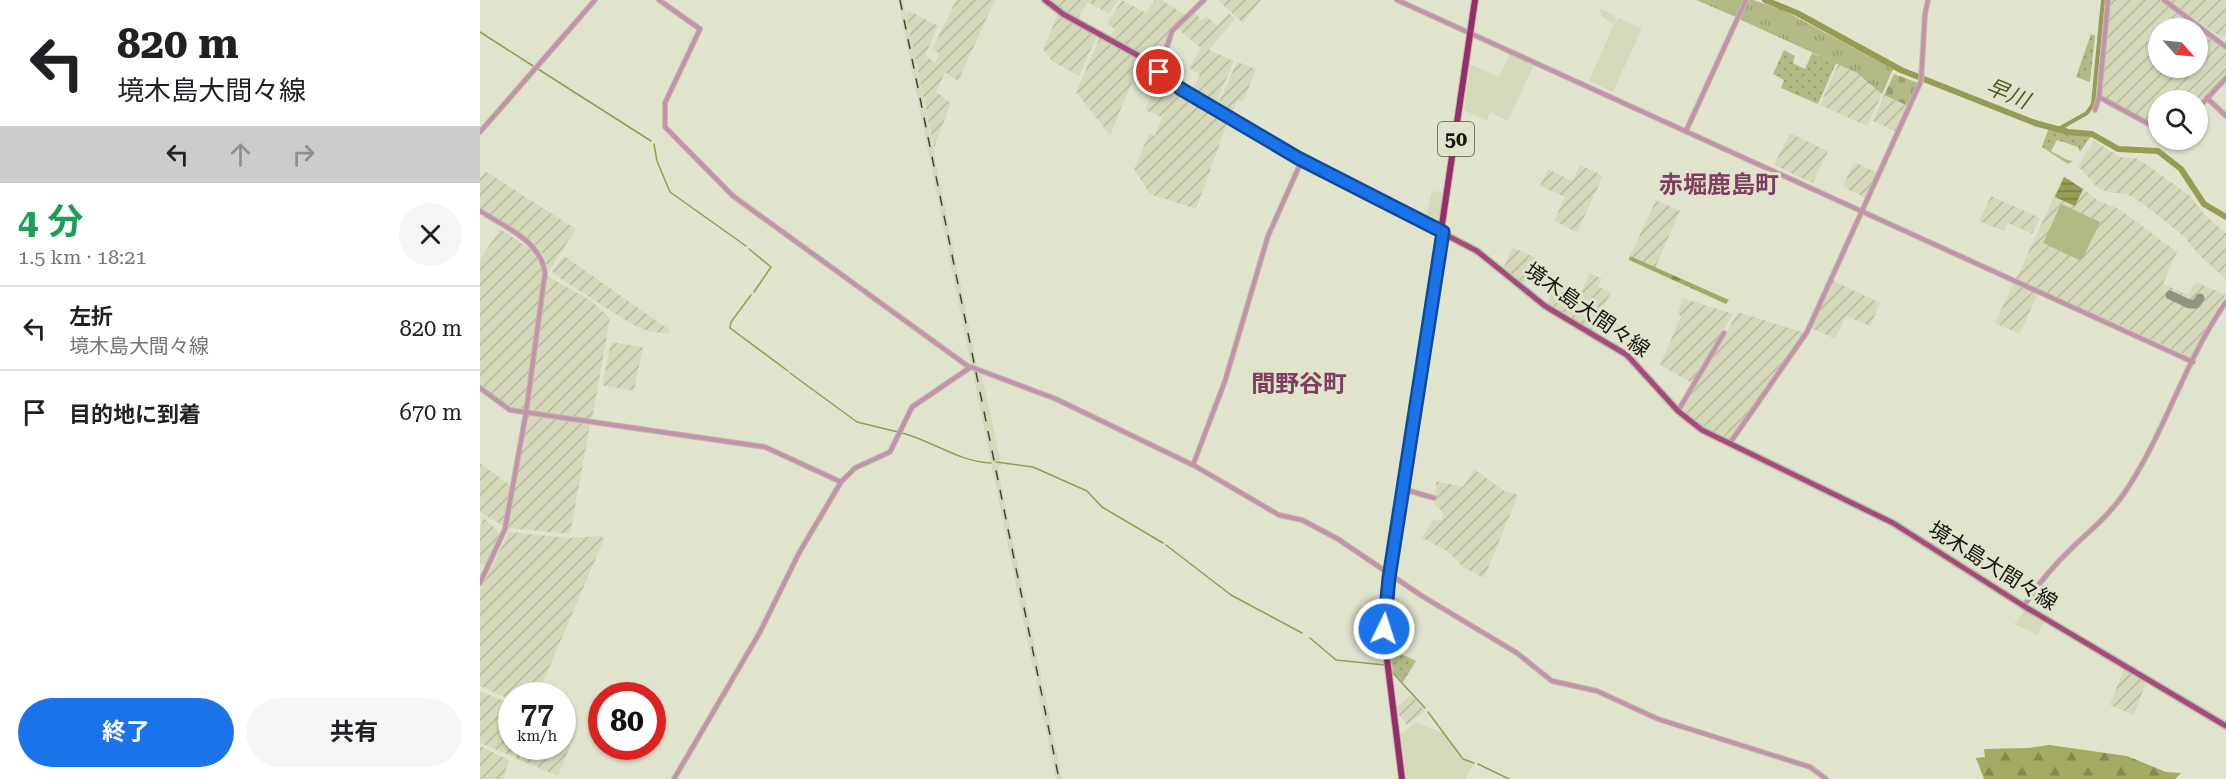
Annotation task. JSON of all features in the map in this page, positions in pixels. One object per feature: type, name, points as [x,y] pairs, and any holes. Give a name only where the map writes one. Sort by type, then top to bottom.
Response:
[{"type":"highway","name":"50","points":[[1402,779],[1385,643],[1385,615],[1443,232],[1475,0]]},
{"type":"main road","name":"境木島大間々線","points":[[1045,0],[1063,14],[1138,56],[1181,89],[1302,159],[1482,254],[1545,306],[1628,355],[1678,411],[1702,430],[1893,523],[2024,606],[2226,726]]},
{"type":"street","points":[[480,132],[595,0]]},
{"type":"street","points":[[659,0],[700,29],[665,103],[668,130],[733,196],[969,368]]},
{"type":"street","points":[[1159,72],[1172,31],[1204,0]]},
{"type":"street","points":[[1397,0],[2193,362]]},
{"type":"street","points":[[1686,131],[1746,0]]},
{"type":"street","points":[[1730,443],[1807,332],[1921,81],[1924,18],[1928,0]]},
{"type":"street","points":[[2095,110],[2099,97],[2108,0]]},
{"type":"street","points":[[2164,0],[2226,47]]},
{"type":"street","points":[[2208,97],[2226,78]]},
{"type":"street","points":[[2099,97],[2148,124]]},
{"type":"street","points":[[2208,99],[2226,116]]},
{"type":"street","points":[[1193,465],[1225,381],[1268,236],[1302,159]]},
{"type":"street","points":[[480,211],[531,244],[544,264],[544,282],[526,412],[505,529],[480,583]]},
{"type":"street","points":[[2024,606],[2071,549],[2095,527],[2124,494],[2164,423],[2213,321],[2226,302]]},
{"type":"street","points":[[1678,411],[1724,333]]},
{"type":"street","points":[[674,779],[760,632],[799,553],[841,482],[855,468],[890,452],[912,407],[969,368],[978,368],[1016,385],[1039,392],[1193,465],[1279,515],[1302,520],[1353,546],[1431,602],[1517,653],[1552,681],[1597,691],[1658,719],[1809,767],[1826,779]]},
{"type":"street","points":[[480,388],[510,410],[768,448],[841,482]]},
{"type":"street","points":[[1403,489],[1434,498]]},
{"type":"shaded area","points":[[898,0],[903,0],[977,366],[971,365]]},
{"type":"shaded area","points":[[956,0],[995,0],[958,81],[945,72],[936,92],[951,103],[934,148],[906,14],[908,10],[938,26],[925,55],[935,63],[939,53],[932,50]]},
{"type":"shaded area","points":[[1048,0],[1118,0],[1109,14],[1088,2],[1077,19]]},
{"type":"shaded area","points":[[1122,0],[1146,13],[1155,0],[1162,0],[1185,15],[1172,28],[1160,68],[1110,37],[1115,29],[1107,24]]},
{"type":"shaded area","points":[[1218,0],[1261,0],[1243,23]]},
{"type":"shaded area","points":[[2110,0],[2160,0],[2184,18],[2148,18],[2148,78],[2208,78],[2208,36],[2226,50],[2226,74],[2208,94],[2208,90],[2148,90],[2148,122],[2100,96]]},
{"type":"shaded area","points":[[2168,0],[2226,0],[2226,34],[2222,38],[2208,28],[2208,18],[2194,18]]},
{"type":"shaded area","points":[[1599,8],[1615,15],[1616,21],[1619,18],[1642,28],[1613,92],[1589,81],[1615,22],[1613,24],[1602,17]]},
{"type":"shaded area","points":[[1193,12],[1202,20],[1207,16],[1217,26],[1229,13],[1235,19],[1209,50],[1234,61],[1214,107],[1190,92],[1200,75],[1189,68],[1201,48],[1177,28]]},
{"type":"shaded area","points":[[1058,14],[1097,36],[1079,76],[1052,61],[1043,49]]},
{"type":"shaded area","points":[[1100,37],[1141,61],[1110,135],[1076,92]]},
{"type":"shaded area","points":[[1510,53],[1534,64],[1508,121],[1490,112],[1487,121],[1464,110],[1470,64],[1499,77]]},
{"type":"shaded area","points":[[1237,62],[1256,69],[1243,102],[1237,100],[1231,117],[1216,108]]},
{"type":"shaded area","points":[[1838,64],[1865,77],[1882,94],[1867,126],[1820,105]]},
{"type":"shaded area","points":[[1159,76],[1228,121],[1196,209],[1150,194],[1134,169],[1149,134],[1155,136],[1162,117],[1145,110]]},
{"type":"shaded area","points":[[1884,95],[1908,106],[1897,132],[1873,121]]},
{"type":"shaded area","points":[[1790,133],[1828,151],[1813,183],[1774,165]]},
{"type":"shaded area","points":[[2094,141],[2120,157],[2136,158],[2157,172],[2190,196],[2205,215],[2226,233],[2226,279],[2198,254],[2185,237],[2142,203],[2125,193],[2111,193],[2099,189],[2078,166]]},
{"type":"shaded area","points":[[1854,162],[1878,173],[1866,198],[1843,187]]},
{"type":"shaded area","points":[[1580,165],[1603,176],[1577,232],[1554,221],[1565,197],[1540,186],[1548,169],[1572,181]]},
{"type":"shaded area","points":[[485,171],[576,229],[549,271],[543,254],[533,242],[480,208],[480,178]]},
{"type":"shaded area","points":[[2064,175],[2099,201],[2119,209],[2177,252],[2163,284],[2188,295],[2195,283],[2198,283],[2226,295],[2209,322],[2193,358],[2016,279]]},
{"type":"shaded area","points":[[2064,177],[2083,189],[2075,206],[2055,197]]},
{"type":"shaded area","points":[[1432,191],[1446,193],[1440,226],[1425,220]]},
{"type":"shaded area","points":[[1991,196],[2040,218],[2032,234],[2008,223],[2004,231],[1979,221]]},
{"type":"shaded area","points":[[1656,200],[1680,211],[1655,268],[1630,256]]},
{"type":"shaded area","points":[[500,229],[535,252],[542,266],[542,284],[524,409],[510,407],[480,385],[480,260]]},
{"type":"shaded area","points":[[1512,247],[1536,258],[1524,285],[1504,267]]},
{"type":"shaded area","points":[[564,256],[671,331],[667,334],[648,331],[630,323],[564,281],[552,272]]},
{"type":"shaded area","points":[[1590,273],[1602,279],[1598,287],[1611,292],[1592,331],[1547,304],[1555,286],[1579,297]]},
{"type":"shaded area","points":[[547,276],[590,300],[610,318],[592,419],[529,410]]},
{"type":"shaded area","points":[[1832,280],[1880,303],[1870,326],[1846,316],[1835,339],[1811,328]]},
{"type":"shaded area","points":[[2014,282],[2038,293],[2020,334],[1995,323]]},
{"type":"shaded area","points":[[1683,298],[1733,314],[1692,383],[1660,365],[1681,316],[1678,314]]},
{"type":"shaded area","points":[[1738,312],[1805,333],[1729,441],[1697,424],[1682,411]]},
{"type":"shaded area","points":[[611,342],[643,347],[634,391],[602,385]]},
{"type":"shaded area","points":[[972,369],[978,370],[982,378],[1001,464],[998,469],[1041,676],[1037,677],[1034,673]]},
{"type":"shaded area","points":[[527,415],[590,425],[570,534],[508,528]]},
{"type":"shaded area","points":[[480,463],[511,486],[503,526],[480,512]]},
{"type":"shaded area","points":[[1474,469],[1504,491],[1518,495],[1484,578],[1463,567],[1447,551],[1422,538],[1433,520],[1443,520],[1443,512],[1435,505],[1436,481],[1463,487]]},
{"type":"shaded area","points":[[484,518],[500,533],[485,565],[480,563],[480,528]]},
{"type":"shaded area","points":[[509,532],[570,538],[601,536],[604,539],[543,682],[498,682],[498,694],[480,686],[480,590]]},
{"type":"shaded area","points":[[2025,610],[2045,621],[2037,635],[2014,624]]},
{"type":"shaded area","points":[[2127,668],[2146,682],[2134,715],[2110,705],[2123,671]]},
{"type":"shaded area","points":[[1041,677],[1062,779],[1056,779],[1036,682],[1037,678]]},
{"type":"shaded area","points":[[480,691],[498,699],[498,750],[480,743]]},
{"type":"shaded area","points":[[1411,695],[1425,711],[1407,725],[1399,715],[1397,707]]},
{"type":"shaded area","points":[[1416,722],[1445,734],[1463,760],[1474,764],[1465,779],[1407,779],[1401,734]]},
{"type":"shaded area","points":[[480,746],[498,755],[498,760],[509,760],[503,779],[480,779]]},
{"type":"shaded area","points":[[521,760],[564,760],[558,776]]},
{"type":"green space","points":[[1696,0],[1753,0],[1781,9],[1893,69],[1882,94],[1857,73],[1739,19],[1746,3],[1743,2],[1736,17]]},
{"type":"green space","points":[[2091,34],[2095,36],[2090,82],[2076,77]]},
{"type":"green space","points":[[1784,50],[1795,56],[1793,63],[1805,69],[1812,53],[1836,63],[1818,104],[1781,88],[1784,80],[1773,74]]},
{"type":"green space","points":[[1894,74],[1918,83],[1908,106],[1884,95]]},
{"type":"green space","points":[[2048,130],[2091,136],[2080,152],[2078,147],[2057,140],[2051,151],[2073,161],[2068,164],[2042,147]]},
{"type":"green space","points":[[2061,204],[2100,222],[2083,258],[2079,260],[2043,243]]},
{"type":"green space","points":[[1630,256],[1729,300],[1726,304],[1629,260]]},
{"type":"green space","points":[[1389,648],[1416,661],[1403,682],[1393,672]]},
{"type":"green space","points":[[2049,745],[2127,756],[2166,772],[2181,773],[2175,779],[1984,779],[1976,758],[1985,757],[1984,749]]},
{"type":"waterway","name":"早川","points":[[1765,0],[1797,13],[1901,70],[2035,123],[2068,132],[2092,134],[2118,149],[2158,151],[2181,169],[2204,204],[2226,217]]},
{"type":"waterway","points":[[2057,130],[2087,113],[2093,104],[2103,0]]},
{"type":"waterway","points":[[480,32],[533,66]]},
{"type":"waterway","points":[[538,69],[651,141]]},
{"type":"waterway","points":[[654,144],[657,161],[670,192],[746,246]]},
{"type":"waterway","points":[[749,249],[771,267],[754,292]]},
{"type":"waterway","points":[[751,295],[731,322],[730,328],[788,371]]},
{"type":"waterway","points":[[790,373],[857,422],[898,432]]},
{"type":"waterway","points":[[902,433],[968,459],[991,463]]},
{"type":"waterway","points":[[996,462],[1033,467],[1087,491],[1102,507],[1163,543]]},
{"type":"waterway","points":[[1166,545],[1231,595],[1302,633]]},
{"type":"waterway","points":[[1310,638],[1336,660],[1385,665]]},
{"type":"waterway","points":[[1391,668],[1392,672],[1425,708]]},
{"type":"waterway","points":[[1428,712],[1463,759],[1474,763]]},
{"type":"waterway","points":[[1478,764],[1509,779]]},
{"type":"taxiway","points":[[2170,295],[2189,304],[2196,304],[2200,298]]},
{"type":"railway","points":[[900,0],[1059,779]]},
{"type":"district","name":"赤堀鹿島町","points":[[1719,185]]},
{"type":"district","name":"間野谷町","points":[[1299,384]]},
{"type":"route","points":[[1159,72],[1175,86],[1298,158],[1443,232],[1389,578],[1384,629]]}]
